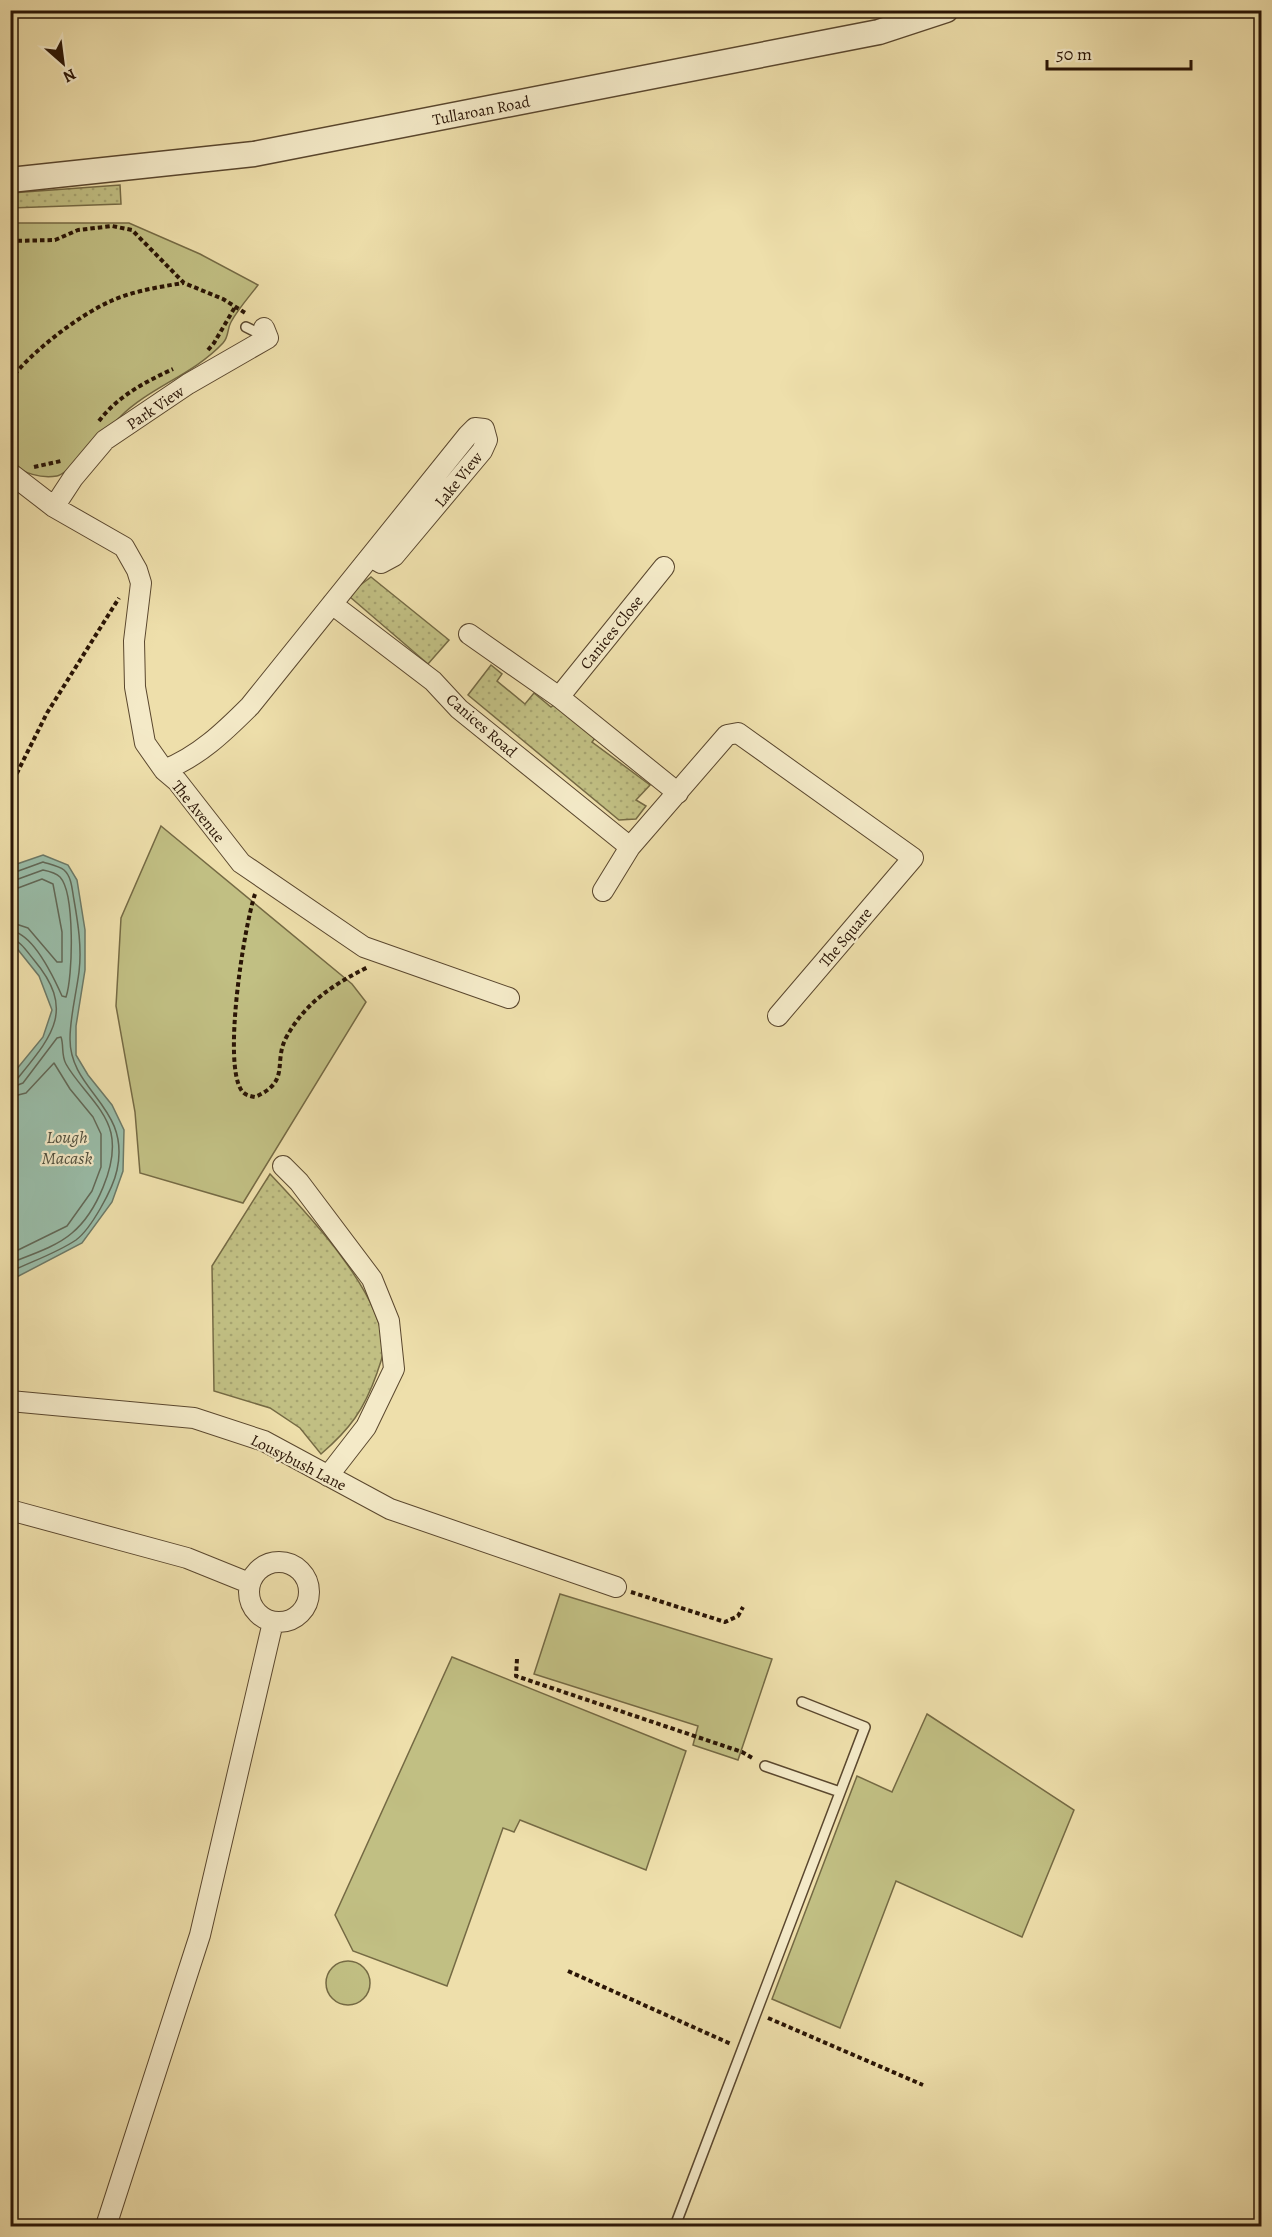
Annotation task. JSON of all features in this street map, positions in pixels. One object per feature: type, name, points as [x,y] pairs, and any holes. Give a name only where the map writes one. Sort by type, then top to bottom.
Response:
[{"type":"street","name":"Tullaroan Road","points":[[10,180],[254,154],[879,32],[946,10]]},
{"type":"street","name":"Park View","points":[[54,507],[73,478],[105,440],[188,384],[259,331]]},
{"type":"street","name":"Lake View","points":[[164,770],[185,761],[230,727],[284,665],[468,435],[476,428],[484,429],[487,440],[482,451],[394,556],[381,563],[371,557]]},
{"type":"street","points":[[10,473],[54,507],[124,548],[137,570]]},
{"type":"street","name":"Canices Close","points":[[560,697],[664,567]]},
{"type":"street","name":"The Avenue","points":[[137,570],[141,582],[135,641],[135,687],[145,743],[164,770],[177,782],[241,863],[364,947],[509,998]]},
{"type":"street","name":"Canices Road","points":[[332,604],[433,681],[459,709],[630,847]]},
{"type":"street","points":[[469,634],[560,697],[678,793],[630,847],[603,891]]},
{"type":"street","name":"The Square","points":[[678,793],[727,735],[738,733],[913,858],[778,1016]]},
{"type":"street","points":[[283,1166],[299,1182],[372,1279],[389,1321],[394,1369],[366,1427],[328,1476]]},
{"type":"street","name":"Lousybush Lane","points":[[10,1401],[194,1418],[264,1441],[390,1509],[616,1587]]},
{"type":"street","points":[[10,1510],[187,1558],[249,1583]]},
{"type":"street","points":[[270,1562],[286,1562],[300,1569],[308,1582],[310,1597],[303,1611],[291,1621],[273,1622],[265,1620],[255,1611],[249,1599],[249,1583],[257,1570],[270,1562]]},
{"type":"street","points":[[106,2226],[200,1935],[273,1622]]},
{"type":"lane","points":[[675,2226],[865,1727],[802,1702]]},
{"type":"lane","points":[[765,1766],[840,1792]]},
{"type":"path","points":[[10,241],[55,240],[78,230],[112,226],[132,230],[184,283],[223,299],[258,321],[259,331]]},
{"type":"path","points":[[10,380],[20,367],[66,330],[111,301],[154,287],[184,283]]},
{"type":"path","points":[[10,787],[47,713],[137,570]]},
{"type":"path","points":[[263,878],[249,914],[238,986],[234,1066],[241,1091],[246,1095],[255,1097],[272,1087],[281,1067],[285,1038],[310,1003],[333,986],[394,957]]},
{"type":"path","points":[[616,1587],[724,1622],[738,1617],[743,1607]]},
{"type":"path","points":[[517,1659],[516,1676],[742,1752],[765,1766]]},
{"type":"path","points":[[568,1971],[742,2049]]},
{"type":"path","points":[[756,2014],[923,2085]]},
{"type":"shaded area","points":[[120,185],[121,204],[11,208],[11,193]]},
{"type":"shaded area","points":[[10,223],[129,223],[200,254],[258,285],[234,317],[223,343],[198,364],[132,407],[79,459],[57,476],[45,477],[32,474],[11,463]]},
{"type":"shaded area","points":[[371,577],[449,640],[428,664],[350,597]]},
{"type":"shaded area","points":[[491,665],[502,674],[497,681],[525,704],[534,693],[551,707],[555,704],[596,737],[592,742],[650,785],[636,800],[646,806],[636,819],[619,820],[468,695]]},
{"type":"shaded area","points":[[161,826],[352,984],[366,1002],[243,1203],[140,1173],[135,1112],[116,1006],[121,918]]},
{"type":"shaded area","points":[[270,1174],[342,1256],[372,1306],[381,1329],[382,1356],[367,1398],[348,1427],[321,1454],[300,1428],[270,1408],[214,1391],[212,1266]]},
{"type":"shaded area","points":[[560,1594],[772,1659],[738,1760],[693,1745],[698,1726],[534,1674]]},
{"type":"shaded area","points":[[452,1657],[686,1751],[646,1870],[520,1820],[514,1832],[503,1828],[447,1986],[353,1951],[335,1915]]},
{"type":"shaded area","points":[[927,1714],[1074,1810],[1022,1937],[896,1881],[840,2028],[772,1999],[857,1776],[892,1792]]},
{"type":"shaded area","points":[[348,1961],[364,1967],[370,1983],[364,1999],[348,2005],[332,1999],[326,1983],[332,1967]]},
{"type":"water","name":"Lough Macask","points":[[43,855],[68,865],[77,880],[85,930],[85,970],[76,1026],[76,1055],[88,1075],[112,1105],[124,1130],[123,1171],[112,1202],[82,1243],[11,1280],[11,1076],[43,1037],[52,1010],[39,976],[11,941],[11,871],[17,864]]}]
